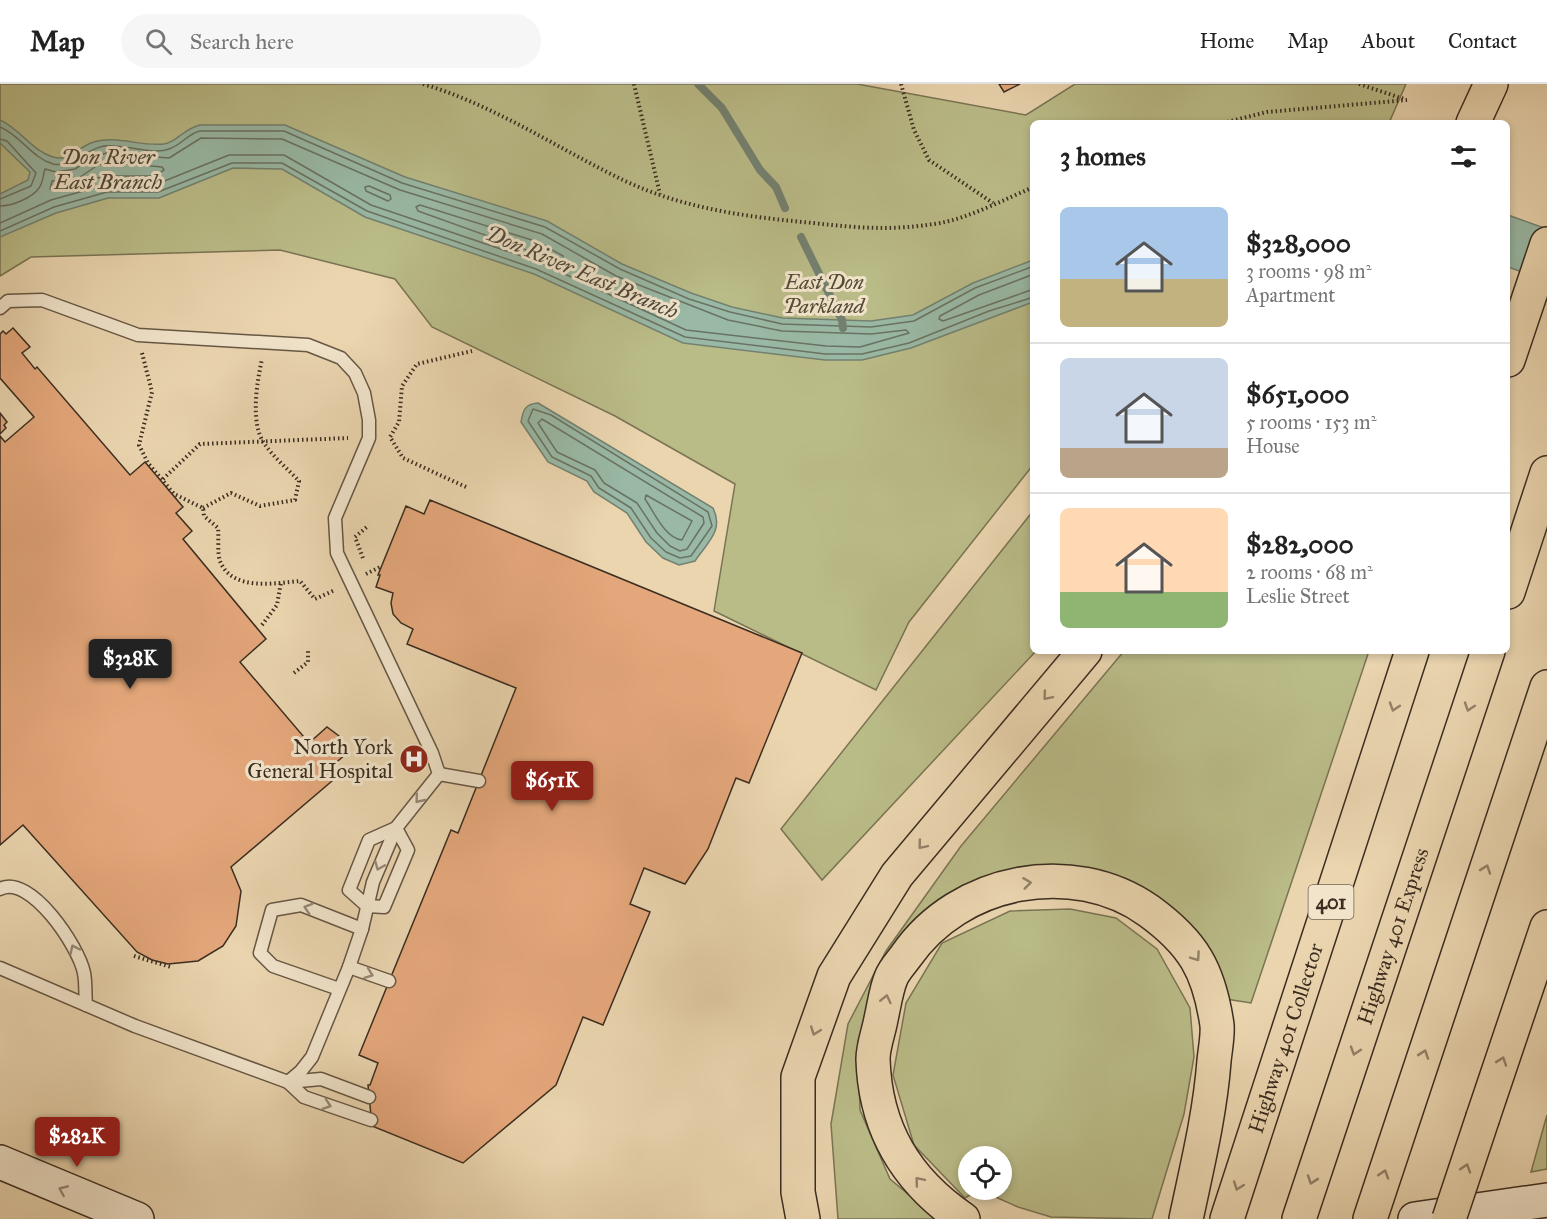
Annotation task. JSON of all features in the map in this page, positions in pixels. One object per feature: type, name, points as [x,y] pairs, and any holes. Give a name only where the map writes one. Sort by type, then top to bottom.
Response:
[{"type":"highway","points":[[1474,120],[1491,84]]},
{"type":"highway","points":[[1510,354],[1547,244]]},
{"type":"highway","points":[[1510,586],[1547,473]]},
{"type":"highway","points":[[803,1219],[798,1192],[798,1077],[834,976],[897,875],[1081,654]]},
{"type":"highway","name":"Highway 401 Collector","points":[[1227,1219],[1411,654]]},
{"type":"highway","name":"Highway 401 Express","points":[[1299,1219],[1487,654]]},
{"type":"highway","points":[[1370,1219],[1547,687]]},
{"type":"highway","points":[[963,1219],[920,1185],[890,1142],[878,1098],[873,1057],[891,978],[919,937],[962,903],[1023,882],[1090,883],[1137,903],[1173,929],[1200,961],[1217,1026],[1212,1090],[1186,1219]]},
{"type":"highway","points":[[1449,1219],[1547,927]]},
{"type":"main road","points":[[0,1162],[137,1219]]},
{"type":"main road","points":[[1415,1219],[1547,1200]]},
{"type":"lane","points":[[0,308],[8,301],[42,300],[138,334],[308,345],[341,358],[356,373],[364,393],[369,420],[369,438],[335,518],[337,553],[422,731],[439,774]]},
{"type":"lane","points":[[439,774],[479,781]]},
{"type":"lane","points":[[288,1082],[312,1057],[349,967],[362,929],[373,882],[396,828],[439,774]]},
{"type":"lane","points":[[396,828],[408,850],[384,906],[367,906],[349,890],[369,840],[396,828]]},
{"type":"lane","points":[[0,889],[6,886],[18,887],[29,893],[66,933],[84,972],[86,1005]]},
{"type":"lane","points":[[339,989],[273,966],[260,953],[272,910],[300,905],[362,929]]},
{"type":"lane","points":[[349,967],[389,981]]},
{"type":"lane","points":[[0,969],[135,1026],[288,1082],[304,1097],[371,1120]]},
{"type":"lane","points":[[288,1082],[321,1079],[369,1097]]},
{"type":"path","points":[[423,84],[447,91],[539,135],[624,180],[661,195],[682,203],[754,218],[886,230],[943,223],[1030,189]]},
{"type":"path","points":[[634,84],[661,195]]},
{"type":"path","points":[[902,84],[914,130],[928,160],[993,203]]},
{"type":"path","points":[[1235,120],[1267,112],[1407,100],[1359,84]]},
{"type":"path","points":[[138,334],[152,392],[139,445],[148,463],[174,494],[203,508]]},
{"type":"path","points":[[203,508],[231,493],[260,506],[295,500],[299,481],[262,441],[256,409],[256,386],[265,344]]},
{"type":"path","points":[[390,437],[399,422],[402,386],[417,364],[472,351]]},
{"type":"path","points":[[163,479],[200,444],[390,437]]},
{"type":"path","points":[[390,437],[403,458],[466,487]]},
{"type":"path","points":[[203,508],[204,516],[218,528],[220,561],[229,574],[246,583],[300,581],[315,600],[380,567]]},
{"type":"path","points":[[368,526],[355,537],[369,573]]},
{"type":"path","points":[[262,626],[277,605],[281,582]]},
{"type":"path","points":[[294,673],[308,662],[308,650]]},
{"type":"path","points":[[134,956],[171,967]]},
{"type":"green space","name":"East Don Parkland","points":[[0,84],[857,84],[1026,115],[1075,84],[1406,84],[1390,120],[1030,120],[1030,469],[909,622],[876,690],[714,611],[735,484],[615,416],[432,327],[395,279],[280,250],[31,257],[0,276]]},
{"type":"green space","points":[[1030,515],[1030,654],[1033,654],[822,880],[781,829]]},
{"type":"green space","points":[[1121,654],[1368,654],[1251,1003],[1226,999],[1195,929],[1156,901],[1032,868],[963,885],[904,940],[875,989],[858,1041],[860,1110],[890,1179],[938,1219],[838,1219],[831,1124],[848,1024],[886,951],[961,846]]},
{"type":"green space","points":[[1070,909],[1116,918],[1157,949],[1190,1008],[1194,1057],[1184,1114],[1152,1219],[1051,1217],[1002,1200],[1012,1200],[1012,1146],[958,1146],[958,1191],[914,1145],[893,1075],[906,1003],[942,943],[1010,911]]},
{"type":"green space","points":[[1547,1115],[1547,1169],[1531,1172]]},
{"type":"water","name":"Don River East Branch","points":[[0,120],[39,150],[58,158],[68,156],[86,145],[100,141],[118,140],[164,144],[200,125],[285,125],[405,177],[547,221],[622,264],[691,293],[732,307],[783,318],[871,321],[913,315],[973,283],[1030,261],[1030,303],[911,348],[862,360],[825,360],[683,343],[534,274],[365,217],[282,169],[233,168],[159,198],[108,198],[56,213],[0,237],[0,194],[28,180],[30,172],[0,143]]},
{"type":"water","points":[[1510,216],[1547,229],[1547,281],[1510,268]]},
{"type":"water","points":[[538,403],[713,508],[717,523],[716,529],[695,561],[679,565],[663,558],[646,542],[627,513],[594,492],[587,481],[548,462],[521,422],[525,408]]},
{"type":"building","points":[[999,84],[1020,84],[1004,92]]},
{"type":"building","points":[[13,328],[30,347],[22,353],[35,369],[37,367],[130,475],[145,462],[183,507],[176,513],[192,531],[183,539],[266,639],[240,662],[309,743],[327,727],[339,736],[345,745],[347,753],[331,767],[339,775],[231,867],[241,891],[236,926],[223,946],[198,961],[168,964],[152,960],[137,952],[23,825],[0,845],[0,436],[5,442],[34,417],[0,378],[0,334],[3,331],[6,334]]},
{"type":"building","points":[[0,413],[7,422],[4,425],[6,428],[0,434]]},
{"type":"building","points":[[430,500],[802,653],[749,783],[736,778],[708,849],[685,884],[644,868],[630,904],[650,912],[603,1025],[583,1017],[556,1085],[463,1163],[372,1126],[368,1085],[370,1085],[378,1063],[359,1055],[451,830],[458,833],[516,688],[407,644],[413,629],[401,623],[393,614],[391,603],[393,593],[376,587],[380,575],[378,575],[406,506],[424,514]]},
{"type":"waterway","points":[[698,84],[722,108],[760,170],[776,187],[785,208]]},
{"type":"waterway","points":[[801,237],[842,320],[843,328]]},
{"type":"place","name":"North York General Hospital","points":[[414,759]]}]
